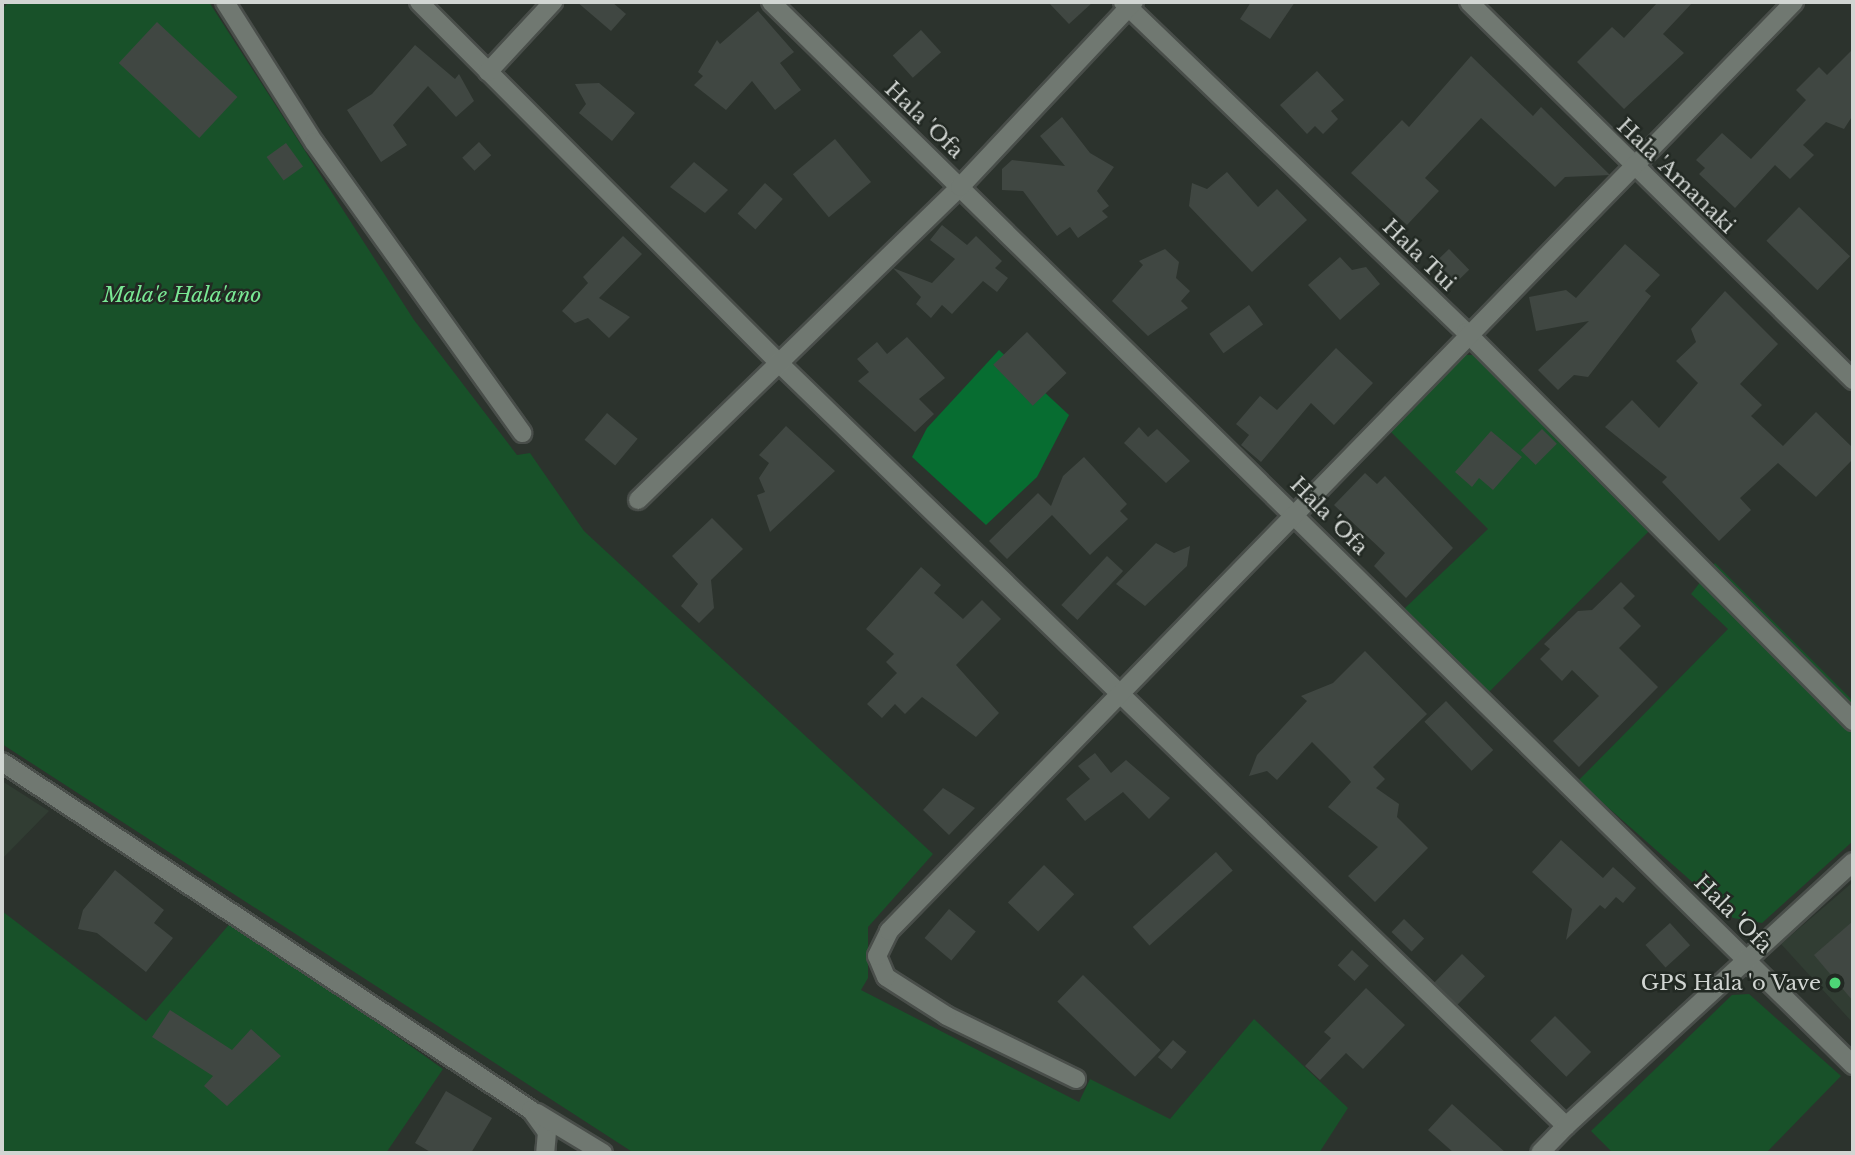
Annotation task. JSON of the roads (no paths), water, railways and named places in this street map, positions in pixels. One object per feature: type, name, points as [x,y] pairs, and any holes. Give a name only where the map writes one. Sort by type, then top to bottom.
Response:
[{"type":"street","points":[[225,2],[314,142],[522,433]]},
{"type":"street","points":[[419,2],[782,366],[1566,1126]]},
{"type":"street","points":[[488,72],[553,2]]},
{"type":"street","name":"Hala 'Ofa","points":[[771,2],[1853,1065]]},
{"type":"street","name":"Hala 'Amanaki","points":[[1469,2],[1853,380]]},
{"type":"street","points":[[1076,1079],[947,1016],[886,977],[877,956],[889,931],[929,886],[1120,693],[1466,332],[1794,2]]},
{"type":"street","points":[[638,500],[782,366],[960,187],[1129,4]]},
{"type":"street","name":"Hala Tui","points":[[1129,4],[1466,332],[1853,721]]},
{"type":"street","points":[[2,762],[531,1110],[603,1153]]},
{"type":"street","points":[[1540,1153],[1853,862]]},
{"type":"street","points":[[531,1110],[547,1132],[545,1153]]},
{"type":"place","name":"GPS Hala 'o Vave","points":[[1835,983]]},
{"type":"park label","name":"Mala'e Hala'ano","points":[[182,295]]}]
